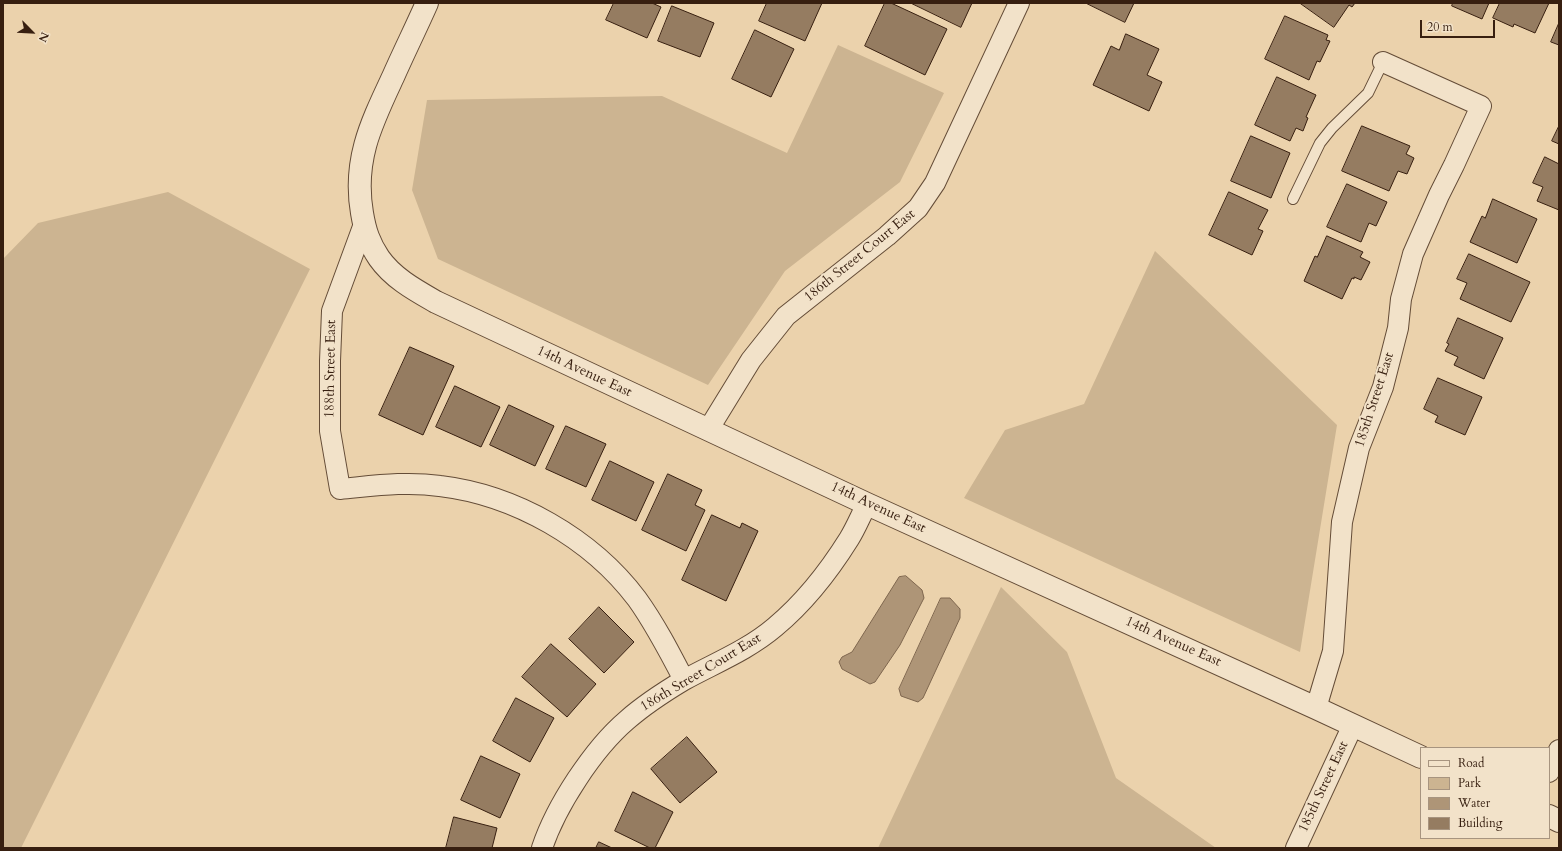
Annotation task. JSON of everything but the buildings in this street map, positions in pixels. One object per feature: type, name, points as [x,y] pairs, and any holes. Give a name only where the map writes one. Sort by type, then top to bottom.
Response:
[{"type":"street","points":[[364,224],[359,197],[362,155],[378,110],[427,3]]},
{"type":"street","name":"186th Street Court East","points":[[708,430],[751,360],[786,316],[887,236],[918,208],[935,183],[1019,3]]},
{"type":"street","name":"185th Street East","points":[[1316,708],[1333,651],[1342,522],[1359,448],[1383,387],[1398,328],[1401,299],[1413,254],[1481,106],[1383,62]]},
{"type":"street","name":"14th Avenue East","points":[[364,224],[367,236],[380,258],[390,270],[406,284],[436,302],[867,504],[1420,757]]},
{"type":"street","name":"188th Street East","points":[[364,224],[332,311],[330,431],[340,489],[403,484],[439,486],[484,494],[544,518],[594,554],[613,572],[637,599],[669,650],[684,680]]},
{"type":"street","name":"186th Street Court East","points":[[542,848],[559,809],[586,767],[625,721],[644,705],[684,680],[736,654],[774,628],[793,611],[817,585],[850,538],[867,504]]},
{"type":"street","name":"185th Street East","points":[[1296,848],[1353,725]]},
{"type":"street","points":[[1550,770],[1559,750]]},
{"type":"street","points":[[1550,816],[1559,821]]},
{"type":"lane","points":[[1293,199],[1320,143],[1332,128],[1368,93],[1383,62]]},
{"type":"green space","points":[[838,45],[944,93],[900,182],[785,271],[708,385],[438,259],[412,190],[427,100],[662,96],[787,153]]},
{"type":"green space","points":[[168,192],[310,269],[21,848],[3,848],[3,259],[38,223]]},
{"type":"green space","points":[[1155,251],[1337,425],[1300,652],[964,498],[1005,430],[1084,404]]},
{"type":"green space","points":[[1001,587],[1067,652],[1116,778],[1216,848],[878,848]]},
{"type":"water","points":[[906,576],[922,590],[924,598],[900,645],[875,682],[870,684],[842,669],[839,662],[842,657],[852,652],[899,577]]},
{"type":"water","points":[[941,598],[950,598],[960,609],[960,618],[923,698],[918,702],[901,696],[899,689]]}]
